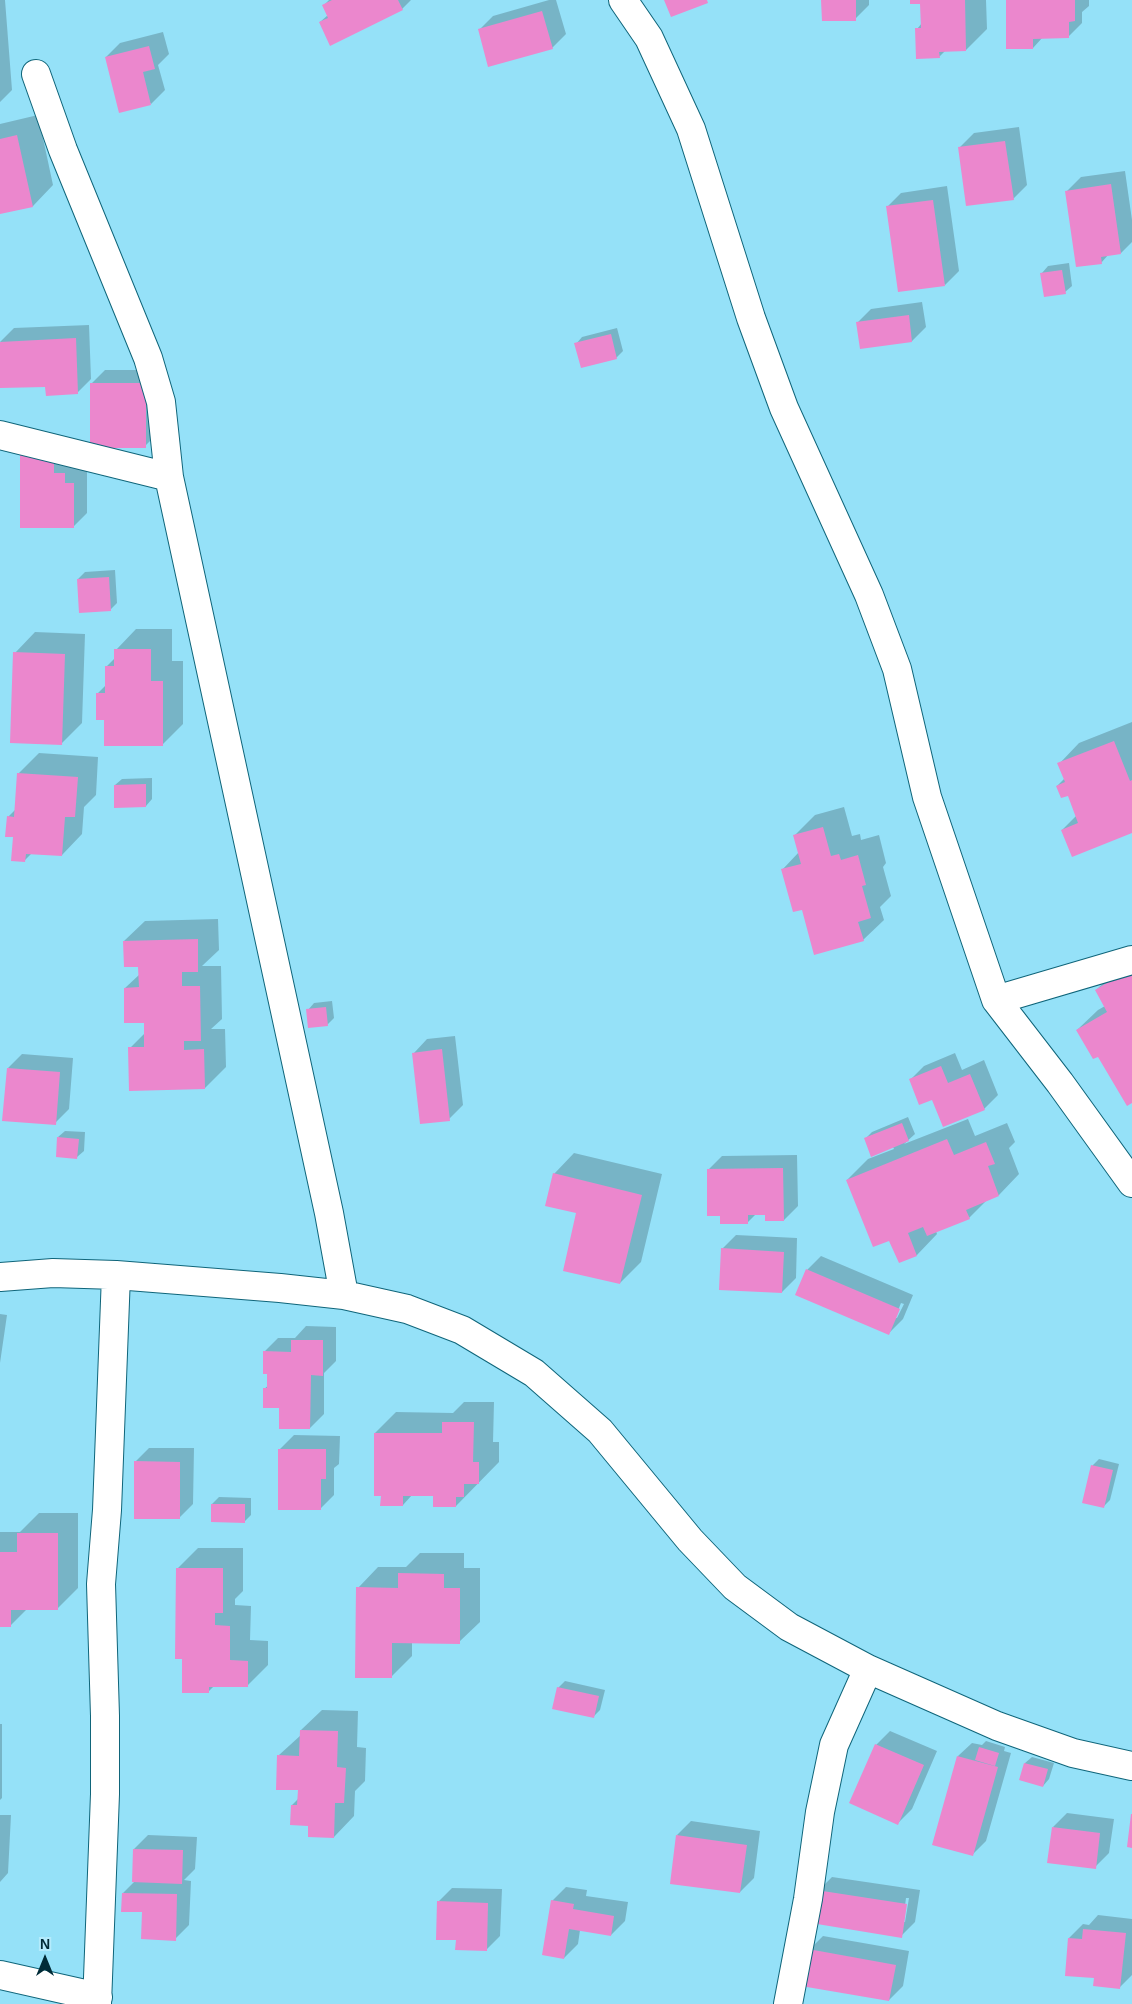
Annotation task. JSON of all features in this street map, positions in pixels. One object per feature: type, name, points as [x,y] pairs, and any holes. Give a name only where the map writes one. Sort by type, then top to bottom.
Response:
[{"type":"street","points":[[623,0],[649,38],[691,129],[751,318],[784,408],[869,595],[897,670],[927,797],[996,1000],[1060,1083],[1132,1182]]},
{"type":"street","points":[[36,74],[63,150],[148,358],[161,402],[168,477],[329,1213],[344,1295]]},
{"type":"street","points":[[0,435],[168,477]]},
{"type":"street","points":[[996,1000],[1132,960]]},
{"type":"street","points":[[0,1277],[53,1273],[116,1275],[344,1295],[407,1309],[462,1330],[534,1373],[600,1431],[690,1540],[735,1587],[789,1627],[868,1669],[997,1726],[1073,1753],[1132,1766]]},
{"type":"street","points":[[0,1975],[97,2000],[105,1794],[101,1584],[107,1510],[116,1275]]},
{"type":"street","points":[[788,2004],[808,1899],[820,1812],[834,1745],[868,1669]]},
{"type":"building","points":[[332,0],[398,0],[403,10],[330,46],[319,22],[328,18],[322,5]]},
{"type":"building","points":[[664,0],[707,0],[708,3],[671,17]]},
{"type":"building","points":[[821,0],[856,0],[856,21],[822,21]]},
{"type":"building","points":[[910,0],[965,0],[966,51],[939,52],[940,58],[916,59],[915,28],[921,28],[920,4],[910,4]]},
{"type":"building","points":[[1006,0],[1075,0],[1075,21],[1069,22],[1069,38],[1033,39],[1033,49],[1006,49]]},
{"type":"building","points":[[542,11],[553,49],[488,67],[478,29]]},
{"type":"building","points":[[149,46],[155,69],[143,72],[151,105],[119,113],[105,57]]},
{"type":"building","points":[[17,135],[33,207],[0,214],[0,139]]},
{"type":"building","points":[[1005,141],[1014,200],[966,206],[958,147]]},
{"type":"building","points":[[1111,184],[1121,254],[1101,257],[1102,264],[1076,267],[1065,191]]},
{"type":"building","points":[[933,200],[945,286],[898,292],[886,206]]},
{"type":"building","points":[[1062,270],[1066,294],[1044,297],[1040,273]]},
{"type":"building","points":[[909,315],[912,342],[860,349],[856,322]]},
{"type":"building","points":[[611,334],[617,359],[581,368],[574,343]]},
{"type":"building","points":[[76,338],[78,394],[46,396],[45,387],[0,388],[0,342]]},
{"type":"building","points":[[90,383],[146,383],[146,448],[90,448]]},
{"type":"building","points":[[20,454],[54,454],[54,473],[65,473],[65,483],[74,483],[74,528],[20,528]]},
{"type":"building","points":[[109,577],[111,611],[79,613],[77,579]]},
{"type":"building","points":[[114,649],[151,649],[151,681],[163,681],[163,746],[104,746],[104,720],[96,720],[96,693],[105,693],[105,666],[114,666]]},
{"type":"building","points":[[13,652],[65,654],[62,745],[10,743]]},
{"type":"building","points":[[1114,741],[1130,781],[1132,780],[1132,833],[1072,857],[1061,830],[1078,823],[1068,796],[1061,798],[1056,786],[1065,782],[1057,763]]},
{"type":"building","points":[[17,773],[78,777],[75,817],[65,817],[62,856],[26,854],[25,862],[11,861],[13,837],[5,837],[7,816],[14,817]]},
{"type":"building","points":[[146,784],[146,807],[114,808],[114,785]]},
{"type":"building","points":[[823,827],[831,856],[839,854],[841,860],[858,855],[866,885],[862,886],[871,918],[858,922],[864,941],[814,955],[802,910],[793,912],[781,869],[801,864],[793,835]]},
{"type":"building","points":[[198,939],[198,972],[182,972],[182,986],[200,986],[201,1041],[184,1041],[184,1050],[204,1049],[205,1089],[129,1091],[128,1047],[144,1047],[144,1023],[124,1023],[124,988],[139,987],[138,967],[124,967],[123,941]]},
{"type":"building","points":[[1130,969],[1132,972],[1132,1103],[1127,1106],[1098,1057],[1093,1059],[1076,1030],[1107,1012],[1095,990]]},
{"type":"building","points":[[326,1007],[328,1026],[308,1028],[306,1009]]},
{"type":"building","points":[[442,1049],[450,1121],[420,1124],[412,1053]]},
{"type":"building","points":[[941,1066],[948,1083],[970,1074],[985,1110],[943,1127],[932,1100],[919,1105],[909,1079]]},
{"type":"building","points":[[7,1068],[60,1072],[56,1125],[2,1121]]},
{"type":"building","points":[[902,1123],[909,1141],[871,1157],[864,1138]]},
{"type":"building","points":[[57,1137],[79,1139],[77,1159],[56,1157]]},
{"type":"building","points":[[947,1139],[954,1155],[986,1142],[995,1164],[988,1166],[999,1196],[966,1210],[970,1219],[927,1236],[923,1227],[908,1233],[917,1256],[899,1263],[889,1241],[873,1247],[846,1180]]},
{"type":"building","points":[[783,1168],[784,1221],[765,1221],[765,1215],[748,1215],[748,1224],[720,1224],[720,1216],[707,1216],[707,1169]]},
{"type":"building","points":[[553,1173],[642,1195],[620,1284],[563,1271],[576,1213],[545,1206]]},
{"type":"building","points":[[721,1248],[784,1252],[782,1293],[719,1290]]},
{"type":"building","points":[[806,1269],[900,1309],[889,1335],[795,1295]]},
{"type":"building","points":[[291,1340],[323,1340],[323,1376],[311,1375],[310,1429],[279,1429],[279,1408],[263,1408],[263,1388],[267,1388],[267,1374],[263,1374],[263,1351],[291,1352]]},
{"type":"building","points":[[442,1422],[474,1422],[473,1462],[479,1462],[479,1484],[464,1484],[464,1497],[456,1497],[456,1507],[433,1507],[433,1496],[403,1496],[403,1506],[380,1506],[381,1496],[374,1496],[374,1433],[442,1433]]},
{"type":"building","points":[[278,1449],[326,1449],[326,1479],[321,1479],[321,1510],[278,1510]]},
{"type":"building","points":[[134,1461],[180,1462],[180,1519],[134,1519]]},
{"type":"building","points":[[1091,1465],[1113,1470],[1104,1508],[1082,1503]]},
{"type":"building","points":[[211,1504],[245,1504],[245,1523],[211,1522]]},
{"type":"building","points":[[17,1533],[58,1533],[58,1610],[11,1610],[11,1627],[0,1627],[0,1552],[17,1552]]},
{"type":"building","points":[[176,1568],[223,1568],[223,1613],[215,1613],[215,1625],[230,1626],[230,1660],[248,1661],[248,1687],[209,1687],[209,1693],[182,1693],[182,1659],[175,1659]]},
{"type":"building","points":[[398,1573],[444,1574],[444,1588],[460,1588],[460,1644],[392,1643],[392,1678],[355,1678],[356,1587],[398,1588]]},
{"type":"building","points":[[557,1687],[599,1696],[594,1718],[552,1709]]},
{"type":"building","points":[[300,1730],[338,1731],[337,1767],[346,1768],[344,1803],[335,1803],[334,1838],[308,1837],[308,1826],[290,1825],[291,1805],[297,1805],[298,1790],[276,1790],[277,1755],[299,1756]]},
{"type":"building","points":[[875,1744],[924,1765],[898,1825],[849,1803]]},
{"type":"building","points":[[979,1747],[999,1753],[995,1766],[975,1760]]},
{"type":"building","points":[[957,1756],[998,1767],[973,1856],[932,1845]]},
{"type":"building","points":[[1024,1763],[1048,1769],[1043,1787],[1019,1780]]},
{"type":"building","points":[[1132,1814],[1132,1848],[1127,1847]]},
{"type":"building","points":[[1052,1827],[1100,1833],[1096,1869],[1047,1863]]},
{"type":"building","points":[[676,1835],[747,1845],[740,1893],[670,1884]]},
{"type":"building","points":[[133,1849],[183,1850],[182,1884],[132,1882]]},
{"type":"building","points":[[816,1890],[907,1904],[902,1938],[811,1923]]},
{"type":"building","points":[[122,1893],[177,1894],[176,1941],[141,1939],[142,1912],[121,1912]]},
{"type":"building","points":[[551,1900],[574,1904],[573,1909],[614,1916],[611,1936],[569,1929],[564,1959],[542,1955]]},
{"type":"building","points":[[437,1901],[488,1903],[487,1951],[455,1950],[456,1940],[436,1940]]},
{"type":"building","points":[[1083,1929],[1126,1933],[1120,1989],[1093,1986],[1094,1978],[1065,1976],[1068,1938],[1082,1939]]},
{"type":"building","points":[[808,1949],[896,1965],[889,2001],[801,1986]]}]
